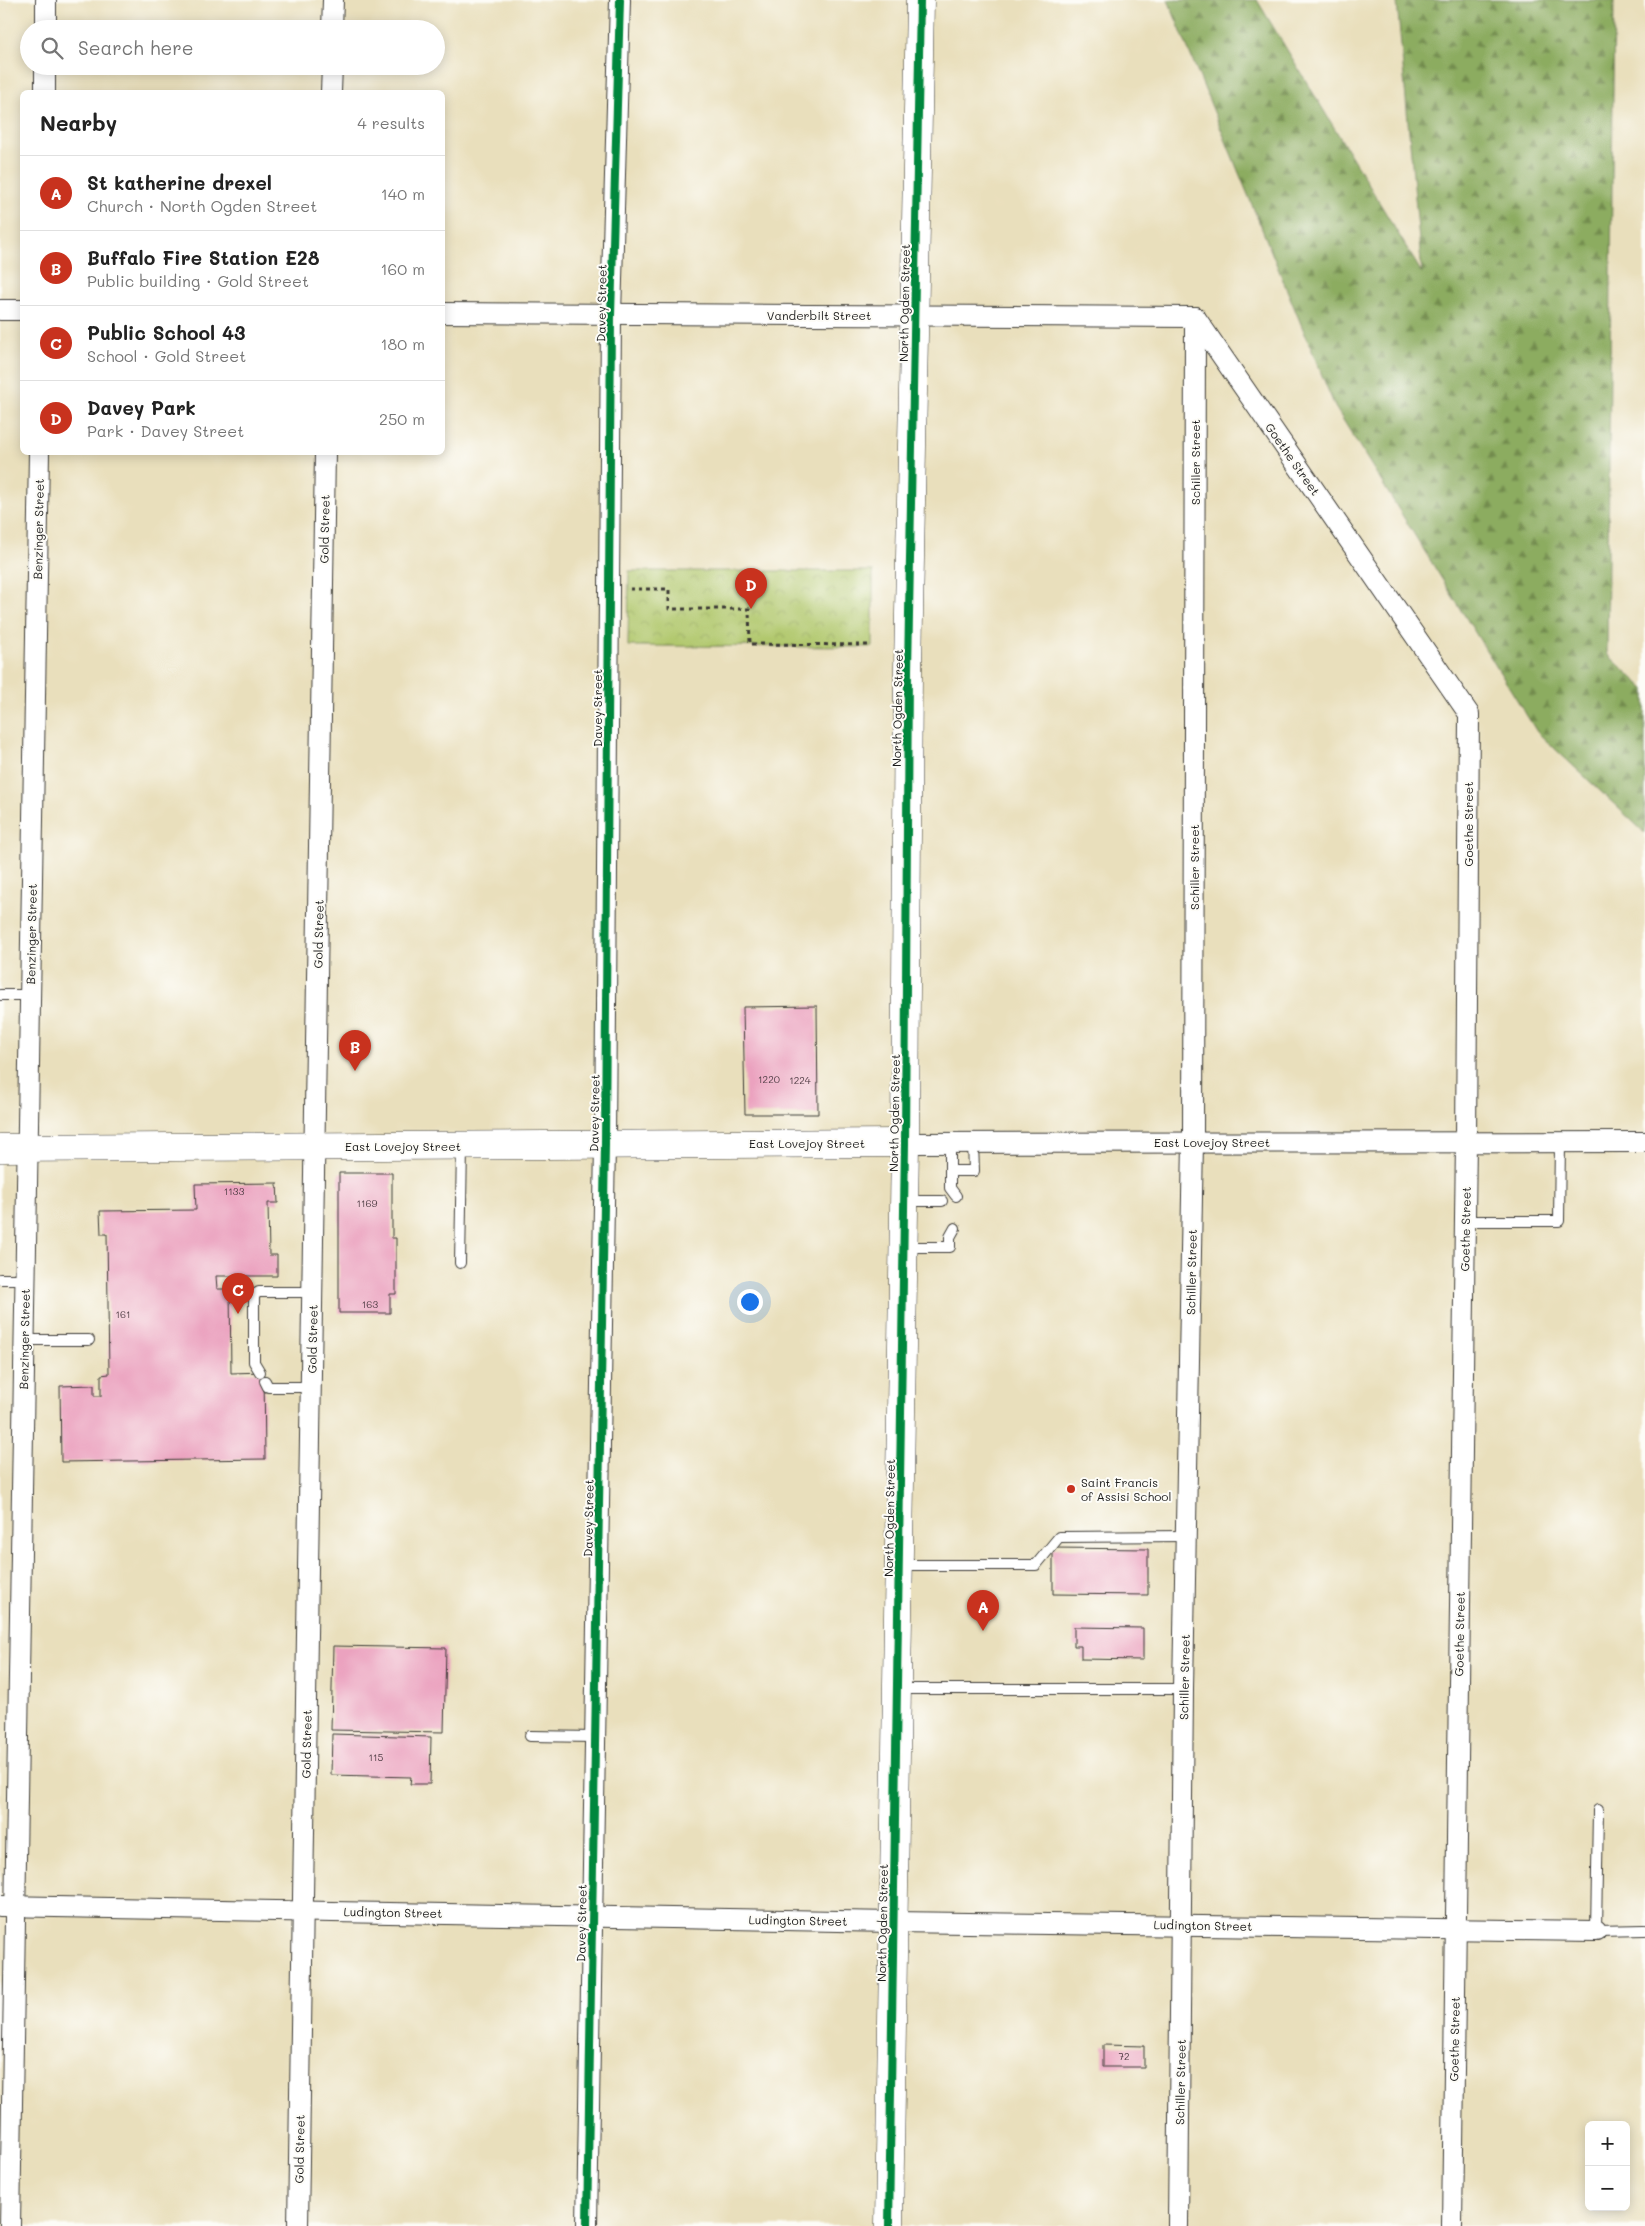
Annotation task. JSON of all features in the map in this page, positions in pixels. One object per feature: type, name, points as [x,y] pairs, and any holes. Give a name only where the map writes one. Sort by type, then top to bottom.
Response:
[{"type":"street","points":[[46,0],[46,20]]},
{"type":"street","points":[[332,20],[333,0]]},
{"type":"street","name":"Davey Street","points":[[586,2226],[606,1144],[612,315],[620,0]]},
{"type":"street","name":"North Ogden Street","points":[[889,2226],[905,1143],[908,670],[920,0]]},
{"type":"street","points":[[45,75],[45,90]]},
{"type":"street","points":[[331,90],[332,75]]},
{"type":"street","points":[[0,310],[20,310]]},
{"type":"street","name":"Vanderbilt Street","points":[[445,312],[612,315],[1195,317]]},
{"type":"street","name":"Goethe Street","points":[[1195,317],[1469,714],[1466,1141],[1454,1929],[1452,2226]]},
{"type":"street","name":"Schiller Street","points":[[1178,2226],[1183,1689],[1193,1142],[1195,317]]},
{"type":"street","name":"Benzinger Street","points":[[10,2226],[8,1906],[24,1340],[39,455]]},
{"type":"street","name":"Gold Street","points":[[298,2226],[316,1146],[325,455]]},
{"type":"street","name":"East Lovejoy Street","points":[[0,1148],[606,1144],[1645,1142]]},
{"type":"street","name":"Ludington Street","points":[[8,1906],[592,1915],[893,1922],[1182,1924],[1596,1931]]},
{"type":"lane","points":[[0,995],[30,995]]},
{"type":"lane","points":[[1465,1221],[1560,1221],[1560,1142]]},
{"type":"lane","points":[[904,1201],[948,1196],[950,1143]]},
{"type":"lane","points":[[950,1171],[974,1171],[974,1143]]},
{"type":"lane","points":[[460,1263],[462,1146]]},
{"type":"lane","points":[[903,1247],[950,1247],[950,1228]]},
{"type":"lane","points":[[0,1278],[25,1279]]},
{"type":"lane","points":[[312,1387],[268,1387],[254,1362],[254,1295],[259,1292],[313,1292]]},
{"type":"lane","points":[[24,1340],[89,1340]]},
{"type":"lane","points":[[899,1565],[1036,1565],[1059,1537],[1186,1536]]},
{"type":"lane","points":[[898,1689],[1183,1689]]},
{"type":"lane","points":[[530,1736],[595,1737]]},
{"type":"lane","points":[[1598,1810],[1596,1931],[1645,1930]]},
{"type":"path","points":[[630,589],[669,589],[669,609],[749,609],[750,644],[871,645]]},
{"type":"green space","points":[[1168,0],[1257,0],[1422,273],[1397,2],[1405,0],[1614,0],[1607,654],[1645,689],[1645,833],[1537,732],[1335,407]]},
{"type":"green space","points":[[629,571],[873,571],[873,647],[628,646]]},
{"type":"building","points":[[817,1006],[818,1114],[745,1114],[743,1007]]},
{"type":"building","points":[[339,1173],[392,1173],[392,1238],[396,1238],[396,1294],[390,1294],[390,1313],[339,1313]]},
{"type":"building","points":[[277,1183],[278,1203],[268,1203],[269,1255],[277,1255],[277,1276],[216,1276],[217,1289],[230,1289],[231,1373],[264,1372],[265,1459],[61,1462],[60,1386],[94,1385],[94,1396],[101,1396],[101,1375],[109,1374],[107,1234],[101,1234],[100,1211],[196,1210],[195,1184]]},
{"type":"building","points":[[1053,1548],[1148,1549],[1148,1595],[1053,1594]]},
{"type":"building","points":[[1074,1627],[1143,1628],[1143,1660],[1081,1659],[1081,1646],[1074,1646]]},
{"type":"building","points":[[333,1646],[446,1648],[444,1732],[331,1730]]},
{"type":"building","points":[[332,1734],[431,1737],[430,1784],[410,1784],[411,1777],[331,1775]]},
{"type":"building","points":[[1103,2045],[1144,2046],[1144,2067],[1103,2067]]},
{"type":"cycle path","points":[[587,2226],[605,1144],[611,315],[620,0]]},
{"type":"cycle path","points":[[889,2226],[905,1143],[908,670],[920,0]]},
{"type":"place","name":"Davey Park","points":[[751,609]]},
{"type":"place","name":"Buffalo Fire Station E28","points":[[355,1071]]},
{"type":"place","name":"Public School 43","points":[[238,1314]]},
{"type":"place","name":"Saint Francis of Assisi School","points":[[1071,1489]]},
{"type":"place","name":"St katherine drexel","points":[[983,1631]]}]
